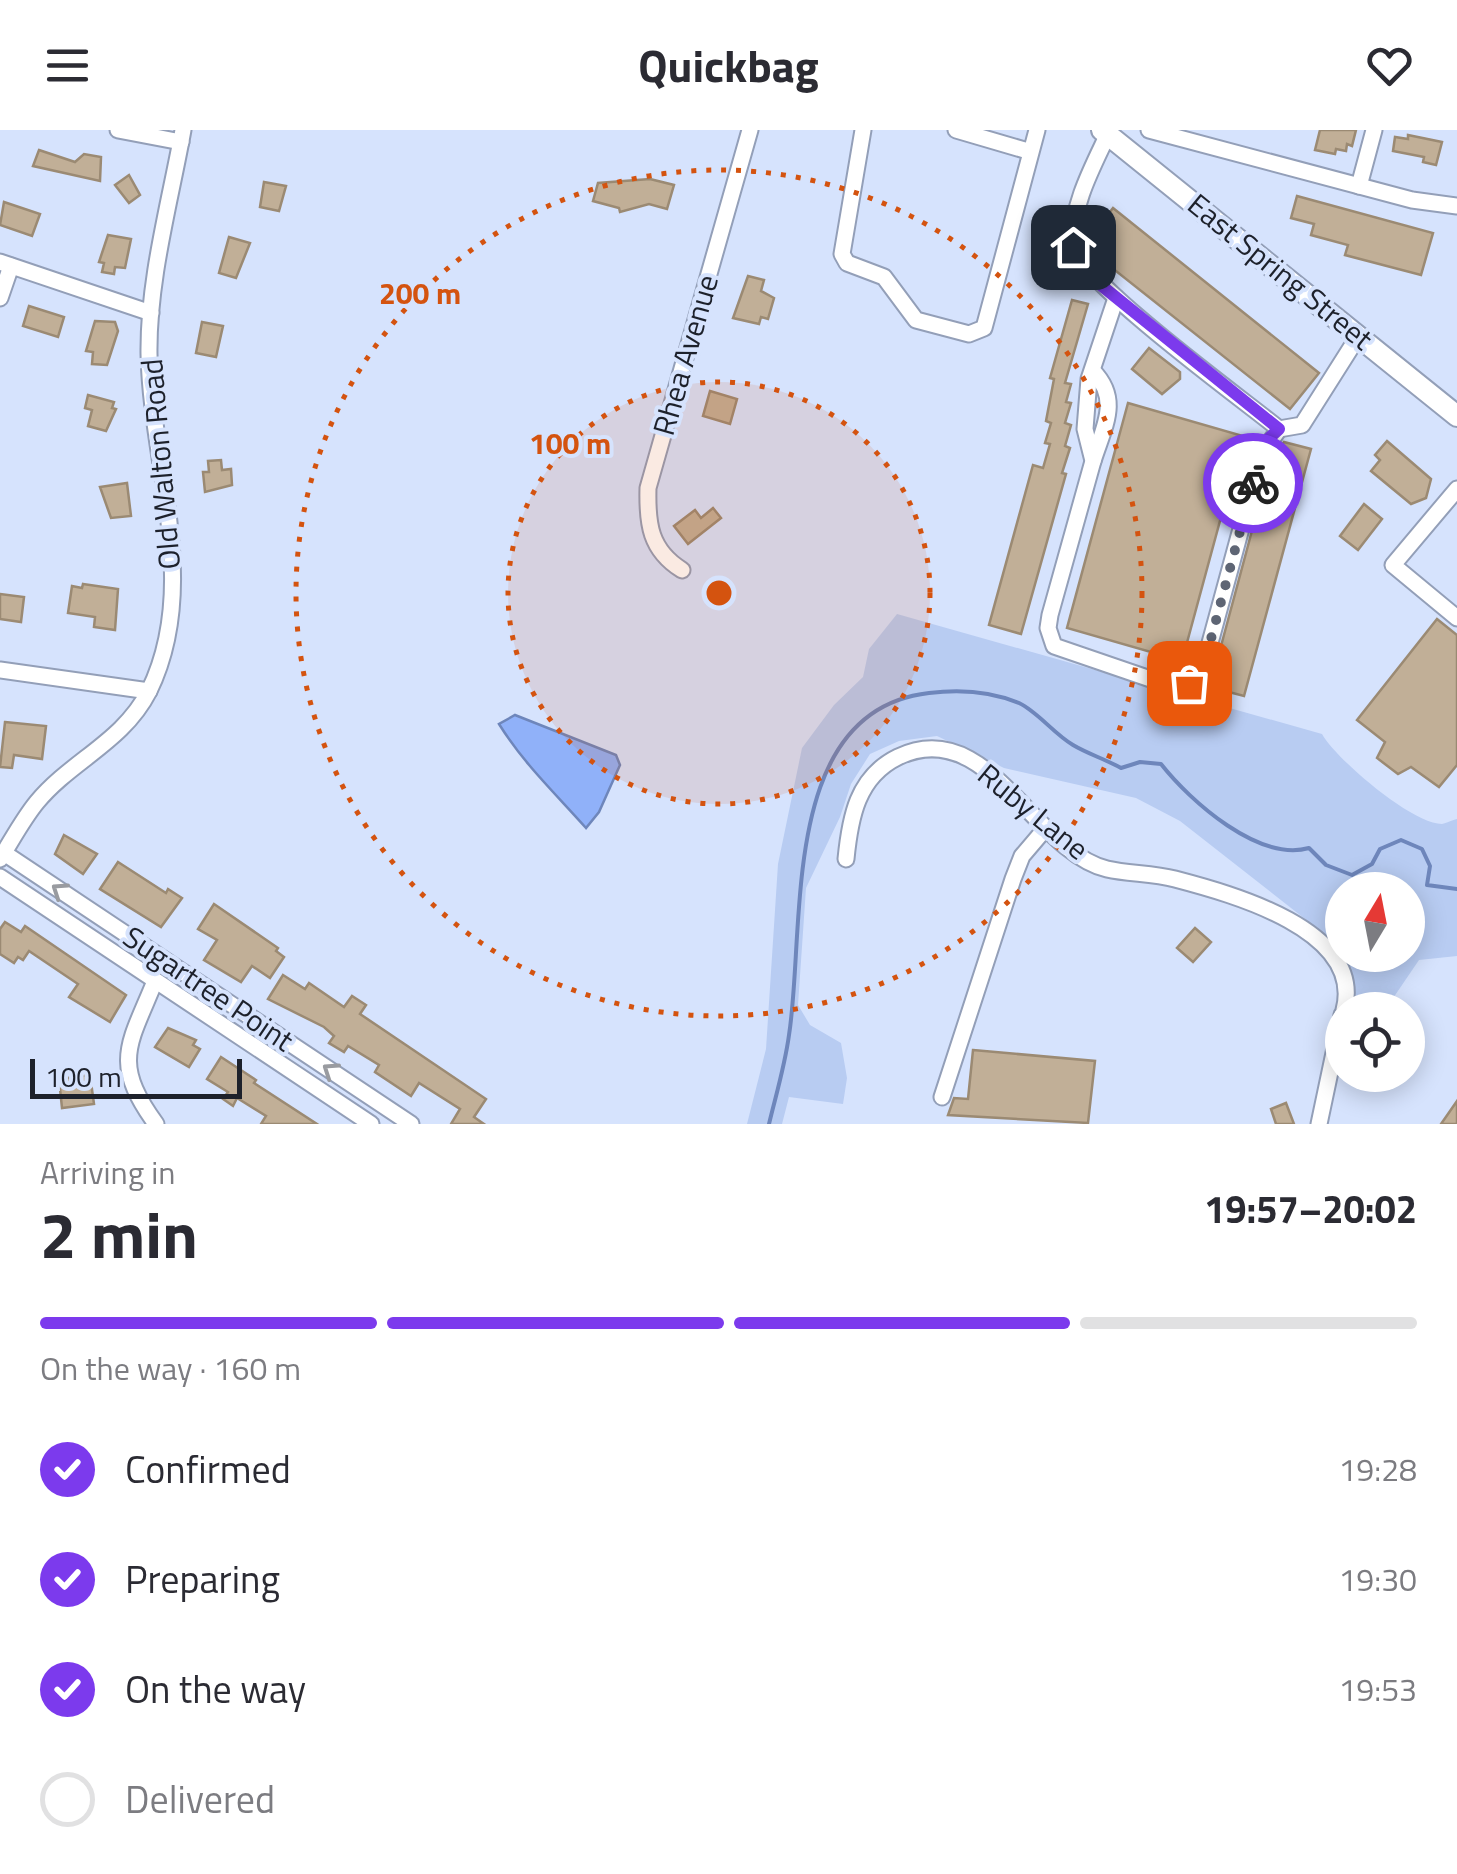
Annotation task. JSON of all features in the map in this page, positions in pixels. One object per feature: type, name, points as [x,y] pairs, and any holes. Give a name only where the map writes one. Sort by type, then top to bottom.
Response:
[{"type":"main road","name":"East Spring Street","points":[[1105,132],[1457,416]]},
{"type":"street","points":[[118,130],[182,136]]},
{"type":"street","name":"Rhea Avenue","points":[[682,570],[663,558],[652,537],[648,488],[750,130]]},
{"type":"street","points":[[864,130],[848,202],[842,254],[847,263],[884,278],[916,320],[969,334],[984,328],[1028,151],[1037,130]]},
{"type":"street","points":[[956,130],[1028,151]]},
{"type":"street","points":[[1149,130],[1359,186],[1457,206]]},
{"type":"street","points":[[1359,186],[1374,130]]},
{"type":"street","points":[[1105,132],[1087,178],[1073,247],[1080,264],[1116,298],[1279,429]]},
{"type":"street","name":"Old Walton Road","points":[[2,856],[38,800],[131,722],[161,664],[172,584],[170,522],[149,357],[151,314],[182,136]]},
{"type":"street","points":[[0,298],[6,264],[151,314]]},
{"type":"street","points":[[1116,298],[1092,371],[1085,429],[1092,461],[1050,616],[1050,639],[1059,650],[1178,685],[1201,676],[1261,455],[1279,429],[1302,425],[1359,336]]},
{"type":"street","points":[[1457,488],[1393,565],[1457,618]]},
{"type":"street","points":[[0,670],[148,691]]},
{"type":"street","name":"Ruby Lane","points":[[846,860],[855,804],[878,767],[918,748],[963,757],[999,778],[1045,829],[1103,868],[1174,879],[1254,905],[1307,929],[1336,958],[1346,992]]},
{"type":"street","points":[[942,1096],[1013,879],[1022,856],[1045,829]]},
{"type":"street","name":"Sugartree Point","points":[[2,856],[412,1124]]},
{"type":"street","name":"Sugartree Point","points":[[0,876],[371,1124]]},
{"type":"street","points":[[155,981],[128,1046],[126,1066],[131,1086],[156,1124]]},
{"type":"street","name":"Ruby Lane","points":[[1319,1124],[1326,1092]]},
{"type":"shaded area","points":[[897,614],[1322,734],[1358,773],[1395,802],[1429,821],[1442,824],[1457,819],[1457,956],[1425,959],[1425,872],[1325,872],[1325,935],[1180,821],[1136,798],[1004,768],[937,736],[899,741],[870,754],[851,784],[840,817],[806,888],[798,1005],[810,1025],[841,1043],[847,1078],[843,1104],[789,1097],[782,1124],[747,1124],[766,1049],[778,864],[802,748],[834,705],[863,677],[869,649]]},
{"type":"shaded area","points":[[1349,972],[1411,972],[1397,992],[1354,992]]},
{"type":"water","points":[[515,715],[616,755],[620,765],[599,812],[586,828],[529,765],[499,724]]},
{"type":"building","points":[[1320,130],[1356,130],[1352,146],[1347,144],[1346,151],[1336,149],[1335,154],[1315,150]]},
{"type":"building","points":[[1408,135],[1442,142],[1436,165],[1423,162],[1424,157],[1393,151],[1395,137],[1408,139]]},
{"type":"building","points":[[39,150],[75,162],[84,154],[101,157],[100,181],[33,166]]},
{"type":"building","points":[[129,175],[140,195],[129,203],[115,185]]},
{"type":"building","points":[[650,179],[674,185],[667,209],[649,204],[620,212],[619,208],[593,201],[598,183]]},
{"type":"building","points":[[264,182],[286,186],[279,211],[260,207]]},
{"type":"building","points":[[1297,196],[1433,233],[1421,275],[1345,255],[1348,245],[1311,235],[1314,224],[1291,218]]},
{"type":"building","points":[[4,202],[40,214],[32,236],[0,225]]},
{"type":"building","points":[[1113,208],[1319,373],[1290,409],[1087,248],[1085,244]]},
{"type":"building","points":[[108,235],[131,239],[125,268],[115,267],[114,274],[102,272],[104,263],[99,262]]},
{"type":"building","points":[[229,237],[250,243],[236,278],[219,273]]},
{"type":"building","points":[[748,276],[764,280],[761,291],[774,298],[768,319],[761,317],[759,324],[733,318]]},
{"type":"building","points":[[1072,300],[1088,304],[1065,383],[1071,384],[1065,423],[1071,425],[1065,446],[1070,448],[1021,634],[989,625],[1033,465],[1043,468],[1050,444],[1045,443],[1051,423],[1046,421],[1054,379],[1050,378]]},
{"type":"building","points":[[29,306],[64,317],[58,337],[23,326]]},
{"type":"building","points":[[95,321],[115,322],[118,331],[107,365],[92,364],[93,352],[86,351]]},
{"type":"building","points":[[202,322],[223,326],[216,357],[196,353]]},
{"type":"building","points":[[1149,348],[1180,372],[1180,379],[1162,394],[1132,369]]},
{"type":"building","points":[[710,391],[737,399],[730,424],[703,416]]},
{"type":"building","points":[[88,395],[114,402],[112,408],[116,409],[106,431],[88,426],[92,410],[85,408]]},
{"type":"building","points":[[1128,403],[1243,436],[1182,661],[1067,628]]},
{"type":"building","points":[[1387,441],[1431,479],[1426,498],[1411,504],[1371,471],[1380,460],[1375,455]]},
{"type":"building","points":[[1284,442],[1311,449],[1244,696],[1210,687],[1271,460]]},
{"type":"building","points":[[221,460],[222,470],[231,469],[232,485],[205,492],[203,472],[209,472],[208,461]]},
{"type":"building","points":[[127,483],[131,516],[111,518],[100,487]]},
{"type":"building","points":[[1364,504],[1382,519],[1358,550],[1340,536]]},
{"type":"building","points":[[713,508],[721,518],[688,544],[674,526],[695,510],[701,518]]},
{"type":"building","points":[[83,584],[118,589],[115,630],[94,627],[95,617],[68,613],[72,586],[82,588]]},
{"type":"building","points":[[0,594],[24,597],[21,622],[0,619]]},
{"type":"building","points":[[1437,619],[1457,635],[1457,765],[1439,787],[1411,767],[1398,774],[1377,758],[1385,742],[1357,720]]},
{"type":"building","points":[[5,722],[46,726],[42,759],[14,755],[12,768],[0,767]]},
{"type":"building","points":[[64,835],[97,854],[83,874],[55,854]]},
{"type":"building","points":[[118,862],[166,893],[168,889],[182,898],[161,927],[100,889]]},
{"type":"building","points":[[214,904],[278,948],[276,951],[284,957],[270,978],[252,966],[241,982],[204,960],[217,940],[198,929]]},
{"type":"building","points":[[5,922],[21,932],[25,926],[126,995],[110,1022],[69,997],[78,984],[29,951],[23,960],[18,957],[14,963],[0,954],[0,929]]},
{"type":"building","points":[[1195,928],[1211,942],[1193,962],[1177,948]]},
{"type":"building","points":[[283,975],[305,989],[309,983],[344,1007],[352,996],[366,1005],[360,1014],[486,1099],[474,1117],[484,1124],[451,1124],[460,1109],[419,1083],[411,1096],[375,1072],[379,1065],[348,1046],[344,1052],[329,1043],[334,1036],[324,1027],[268,999]]},
{"type":"building","points":[[168,1028],[196,1040],[193,1045],[200,1049],[189,1067],[155,1047]]},
{"type":"building","points":[[973,1050],[1095,1061],[1088,1123],[948,1115],[954,1098],[968,1099]]},
{"type":"building","points":[[221,1057],[317,1124],[261,1124],[266,1116],[237,1098],[233,1106],[223,1099],[228,1092],[207,1079]]},
{"type":"building","points":[[90,1075],[94,1104],[62,1108],[59,1079]]},
{"type":"building","points":[[1457,1101],[1457,1124],[1441,1124]]},
{"type":"building","points":[[1286,1103],[1294,1124],[1276,1124],[1271,1109]]},
{"type":"waterway","points":[[769,1124],[789,1035],[809,830],[823,780],[846,738],[880,708],[941,692],[975,692],[1008,699],[1026,707],[1073,745],[1121,768],[1140,762],[1161,764],[1208,811],[1248,838],[1290,850],[1309,848],[1326,865],[1352,875],[1372,864],[1380,849],[1401,840],[1422,849],[1430,866],[1427,885],[1457,889]]},
{"type":"way so far","points":[[1189,683],[1201,676],[1253,483]]},
{"type":"route","points":[[1073,247],[1080,264],[1097,282],[1279,429],[1266,441],[1253,483]]}]
